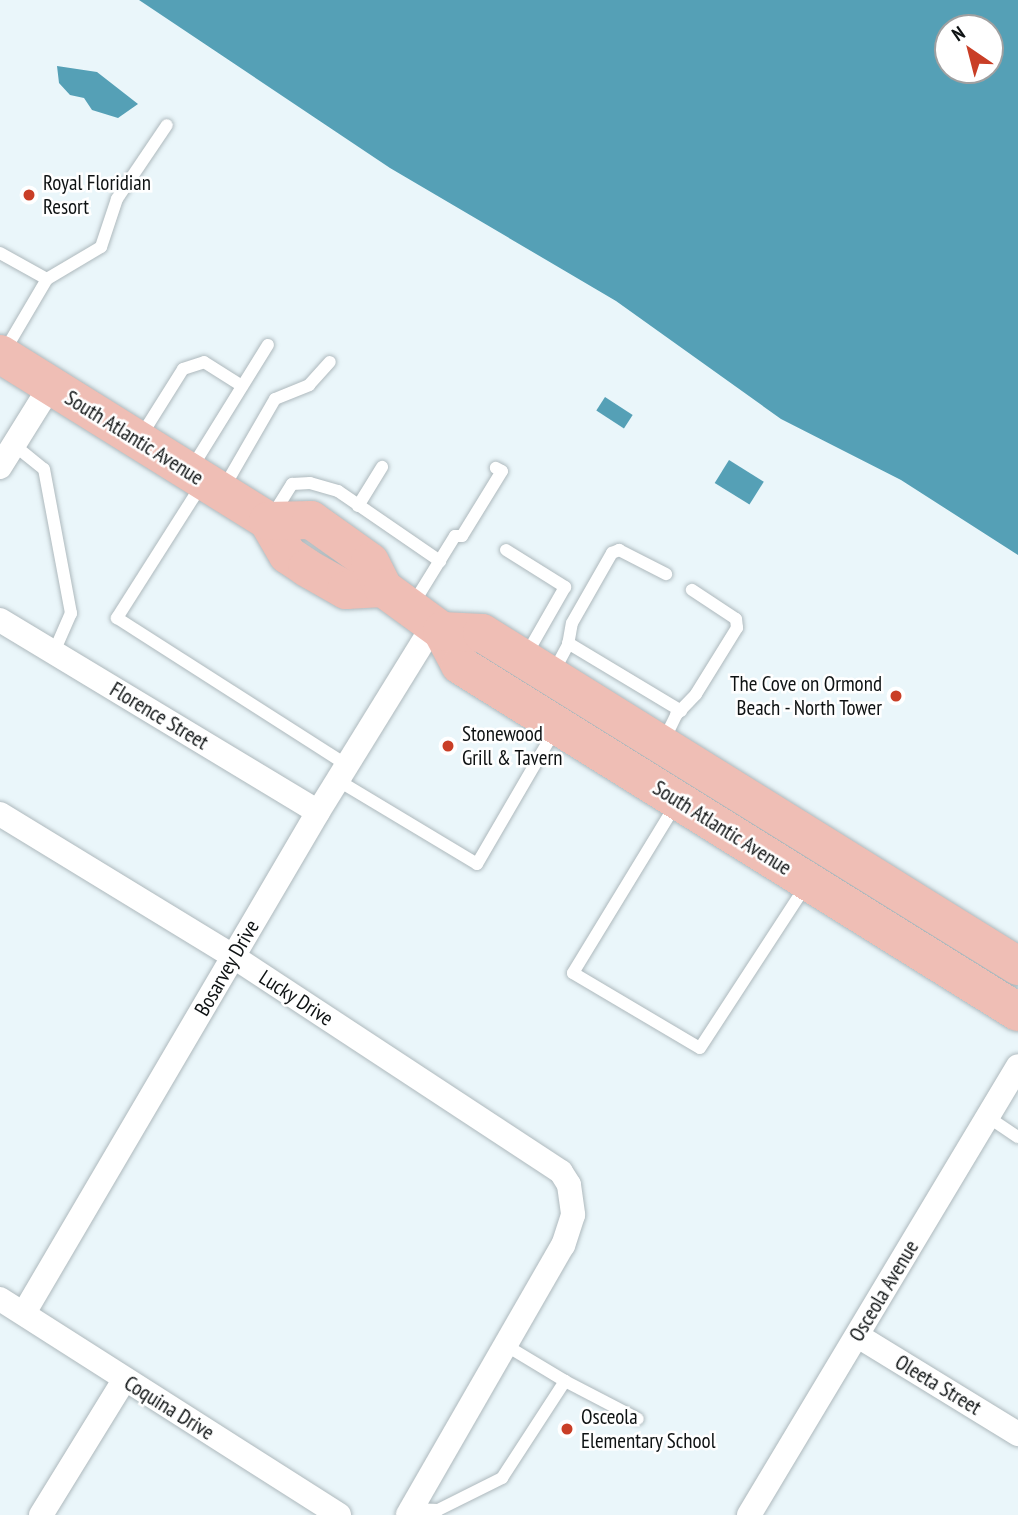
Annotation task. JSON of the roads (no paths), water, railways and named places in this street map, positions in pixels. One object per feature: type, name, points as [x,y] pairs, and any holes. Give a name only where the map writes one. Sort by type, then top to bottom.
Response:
[{"type":"main road","name":"South Atlantic Avenue","points":[[1,355],[268,521],[288,555],[307,568],[346,590],[482,633],[548,659],[662,745],[1018,966]]},
{"type":"main road","name":"South Atlantic Avenue","points":[[418,612],[460,665],[1018,1012]]},
{"type":"street","points":[[0,467],[51,386]]},
{"type":"street","name":"Bosarvey Drive","points":[[24,1313],[318,812],[344,774],[418,612]]},
{"type":"street","name":"Florence Street","points":[[0,620],[318,812]]},
{"type":"street","name":"Lucky Drive","points":[[0,814],[234,957],[552,1167],[569,1185],[573,1215],[563,1245],[505,1345]]},
{"type":"street","name":"Osceola Avenue","points":[[748,1515],[1018,1066]]},
{"type":"street","name":"Coquina Drive","points":[[0,1299],[339,1515]]},
{"type":"street","name":"Oleeta Street","points":[[858,1336],[1018,1434]]},
{"type":"street","points":[[410,1512],[505,1345]]},
{"type":"street","points":[[41,1515],[124,1380]]},
{"type":"lane","points":[[1,355],[47,279],[101,247],[117,199],[167,125]]},
{"type":"lane","points":[[0,253],[47,279]]},
{"type":"lane","points":[[205,482],[243,386],[268,345]]},
{"type":"lane","points":[[139,440],[183,369],[204,362],[243,386]]},
{"type":"lane","points":[[330,362],[309,385],[275,399],[205,482],[117,618],[477,864],[557,727]]},
{"type":"lane","points":[[14,445],[44,470],[71,613],[54,652]]},
{"type":"lane","points":[[358,506],[382,467]]},
{"type":"lane","points":[[418,612],[440,561],[455,536],[462,536],[502,471],[496,468]]},
{"type":"lane","points":[[268,521],[297,481],[338,492],[440,561]]},
{"type":"lane","points":[[506,550],[565,587],[548,659]]},
{"type":"lane","points":[[548,659],[612,553],[619,550],[666,574]]},
{"type":"lane","points":[[662,745],[681,710],[737,628],[736,619],[692,590]]},
{"type":"lane","points":[[598,661],[606,648]]},
{"type":"lane","points":[[548,659],[598,661],[681,710]]},
{"type":"lane","points":[[623,676],[631,663]]},
{"type":"lane","points":[[652,693],[659,680]]},
{"type":"lane","points":[[678,800],[573,973],[701,1048],[809,881]]},
{"type":"lane","points":[[988,1117],[1018,1137]]},
{"type":"lane","points":[[505,1345],[565,1381],[638,1419]]},
{"type":"lane","points":[[410,1512],[438,1510],[502,1478],[565,1381]]},
{"type":"water","points":[[139,0],[1018,0],[1018,555],[901,480],[781,419],[616,301],[390,168]]},
{"type":"water","points":[[57,66],[97,72],[138,104],[118,118],[92,110],[84,98],[70,95],[59,83]]},
{"type":"water","points":[[605,397],[633,415],[624,428],[596,410]]},
{"type":"water","points":[[729,460],[764,482],[749,505],[715,483]]},
{"type":"place","name":"Royal Floridian Resort","points":[[29,195]]},
{"type":"place","name":"The Cove on Ormond Beach - North Tower","points":[[896,696]]},
{"type":"place","name":"Stonewood Grill & Tavern","points":[[448,746]]},
{"type":"place","name":"Osceola Elementary School","points":[[567,1429]]}]
